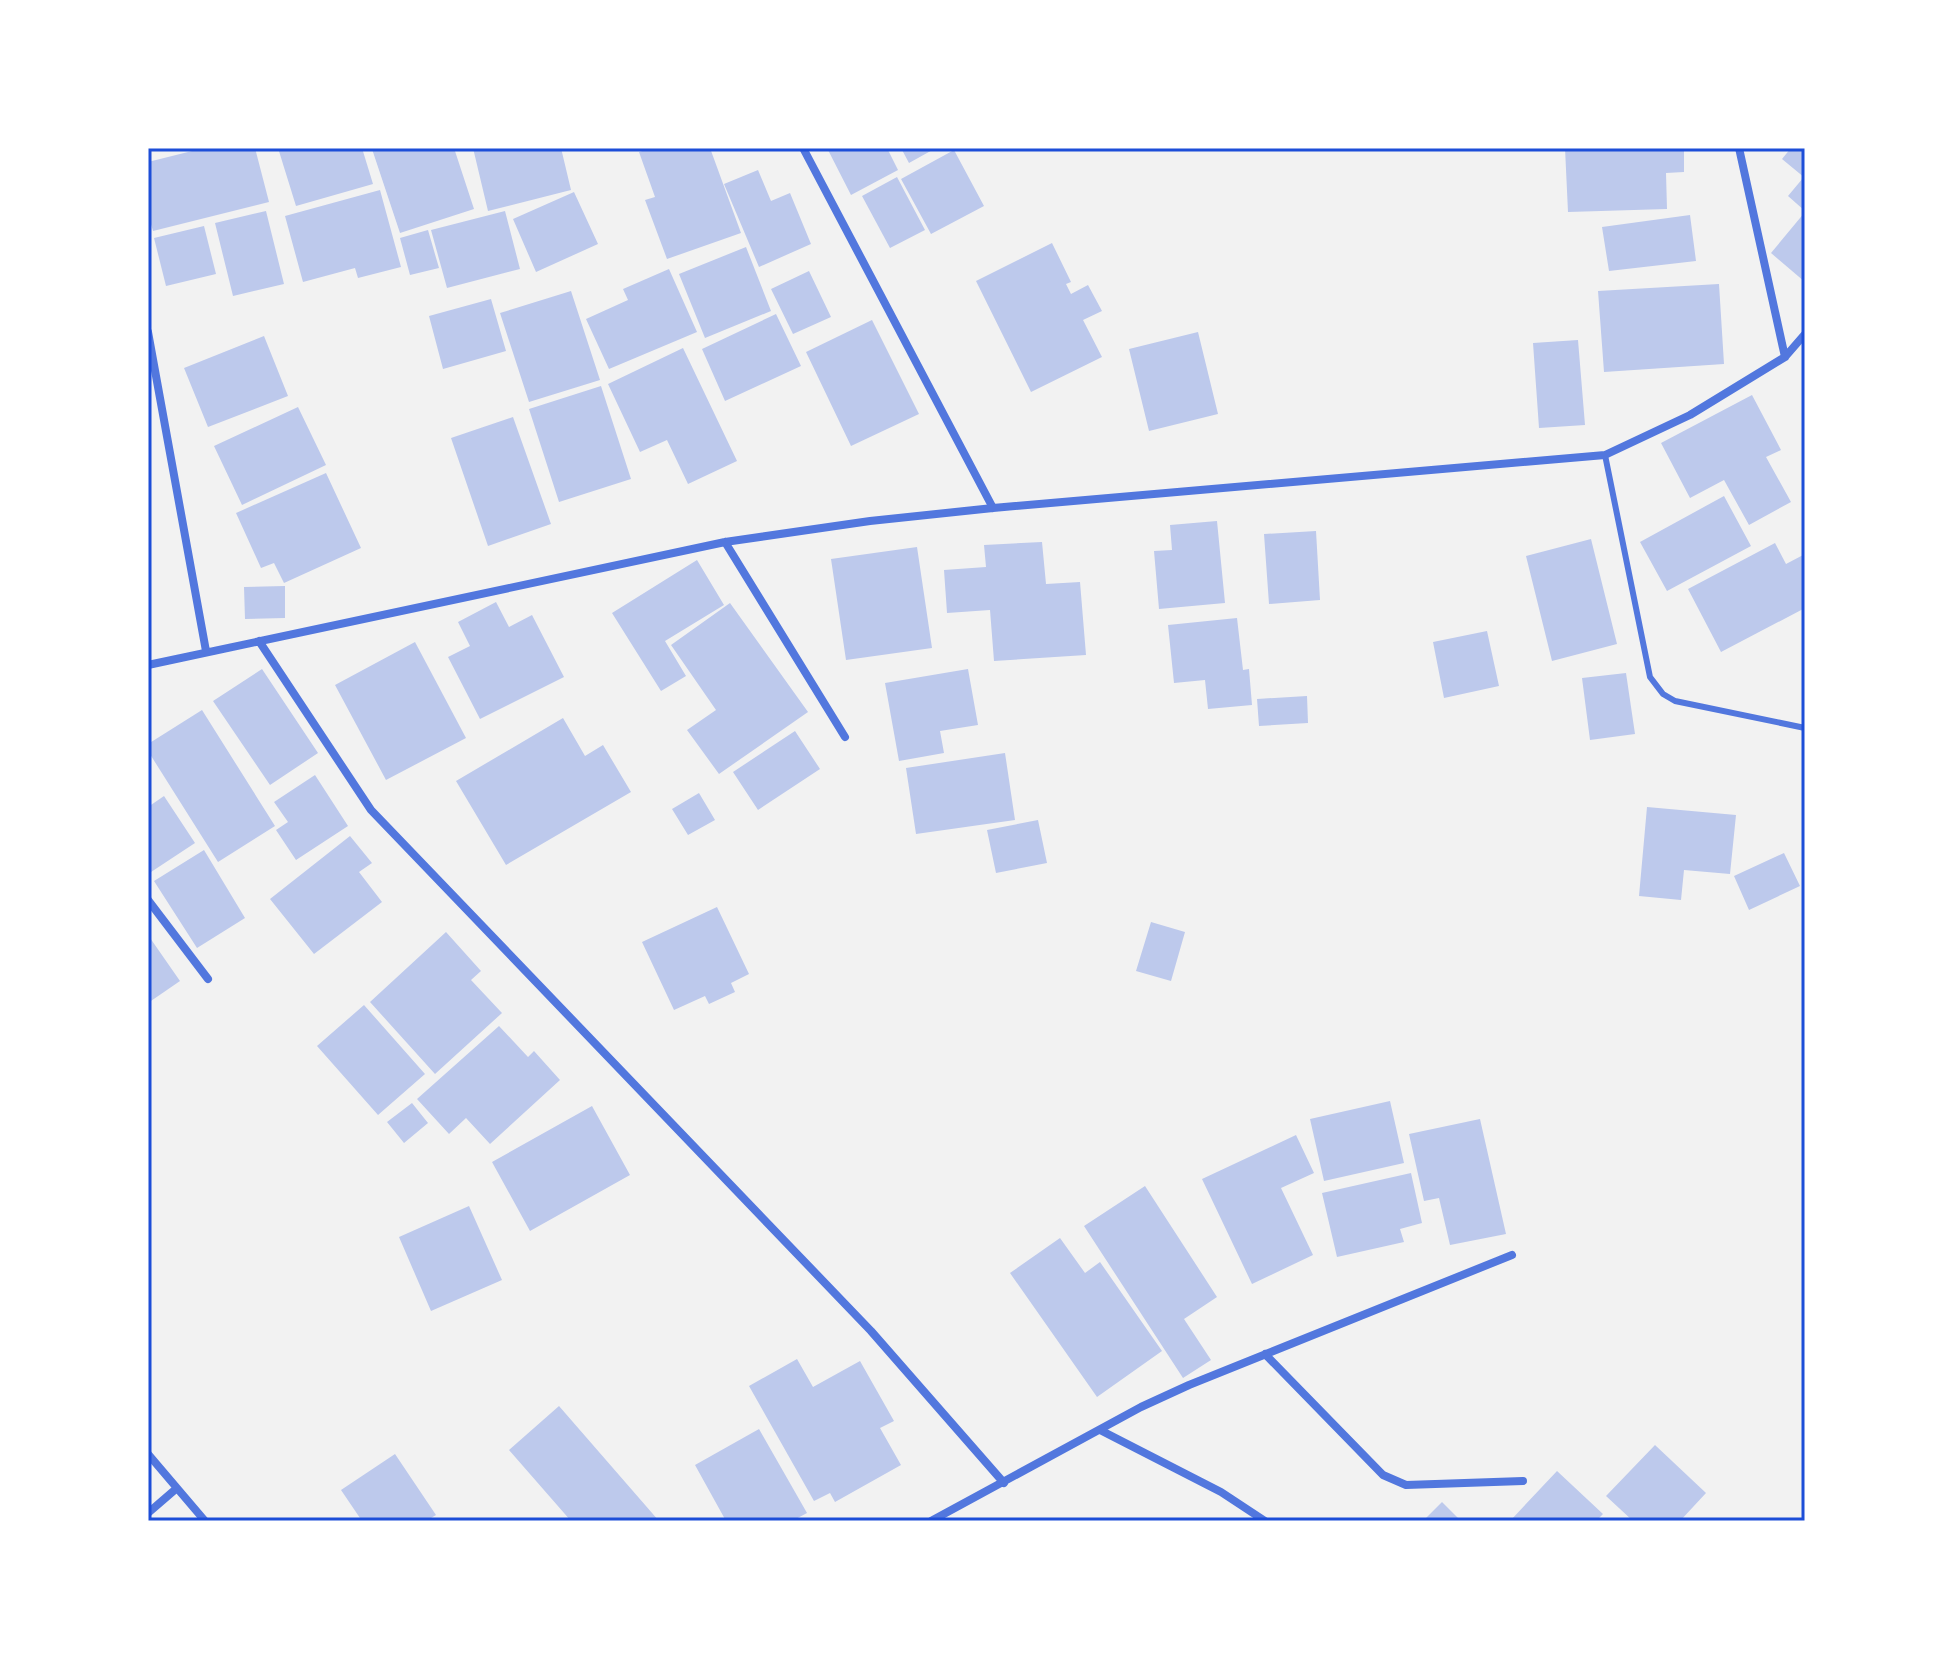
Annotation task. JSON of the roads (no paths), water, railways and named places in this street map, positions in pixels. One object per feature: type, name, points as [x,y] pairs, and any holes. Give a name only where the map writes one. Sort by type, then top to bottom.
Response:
[{"type":"street","points":[[803,148],[993,508]]},
{"type":"street","points":[[1739,148],[1785,357]]},
{"type":"street","points":[[148,332],[206,651]]},
{"type":"street","points":[[148,665],[725,542],[870,521],[1605,455],[1690,415],[1785,357],[1805,334]]},
{"type":"street","points":[[725,542],[845,737]]},
{"type":"street","points":[[259,641],[371,810],[871,1331],[1004,1483]]},
{"type":"street","points":[[148,900],[208,979]]},
{"type":"street","points":[[931,1521],[1189,1385],[1512,1255]]},
{"type":"street","points":[[1265,1354],[1383,1475],[1393,1480],[1406,1485],[1523,1481]]},
{"type":"street","points":[[1100,1430],[1221,1492],[1265,1521]]},
{"type":"street","points":[[148,1454],[205,1521]]},
{"type":"street","points":[[148,1513],[177,1488]]},
{"type":"lane","points":[[1605,455],[1650,677],[1663,694],[1675,701],[1805,728]]}]
